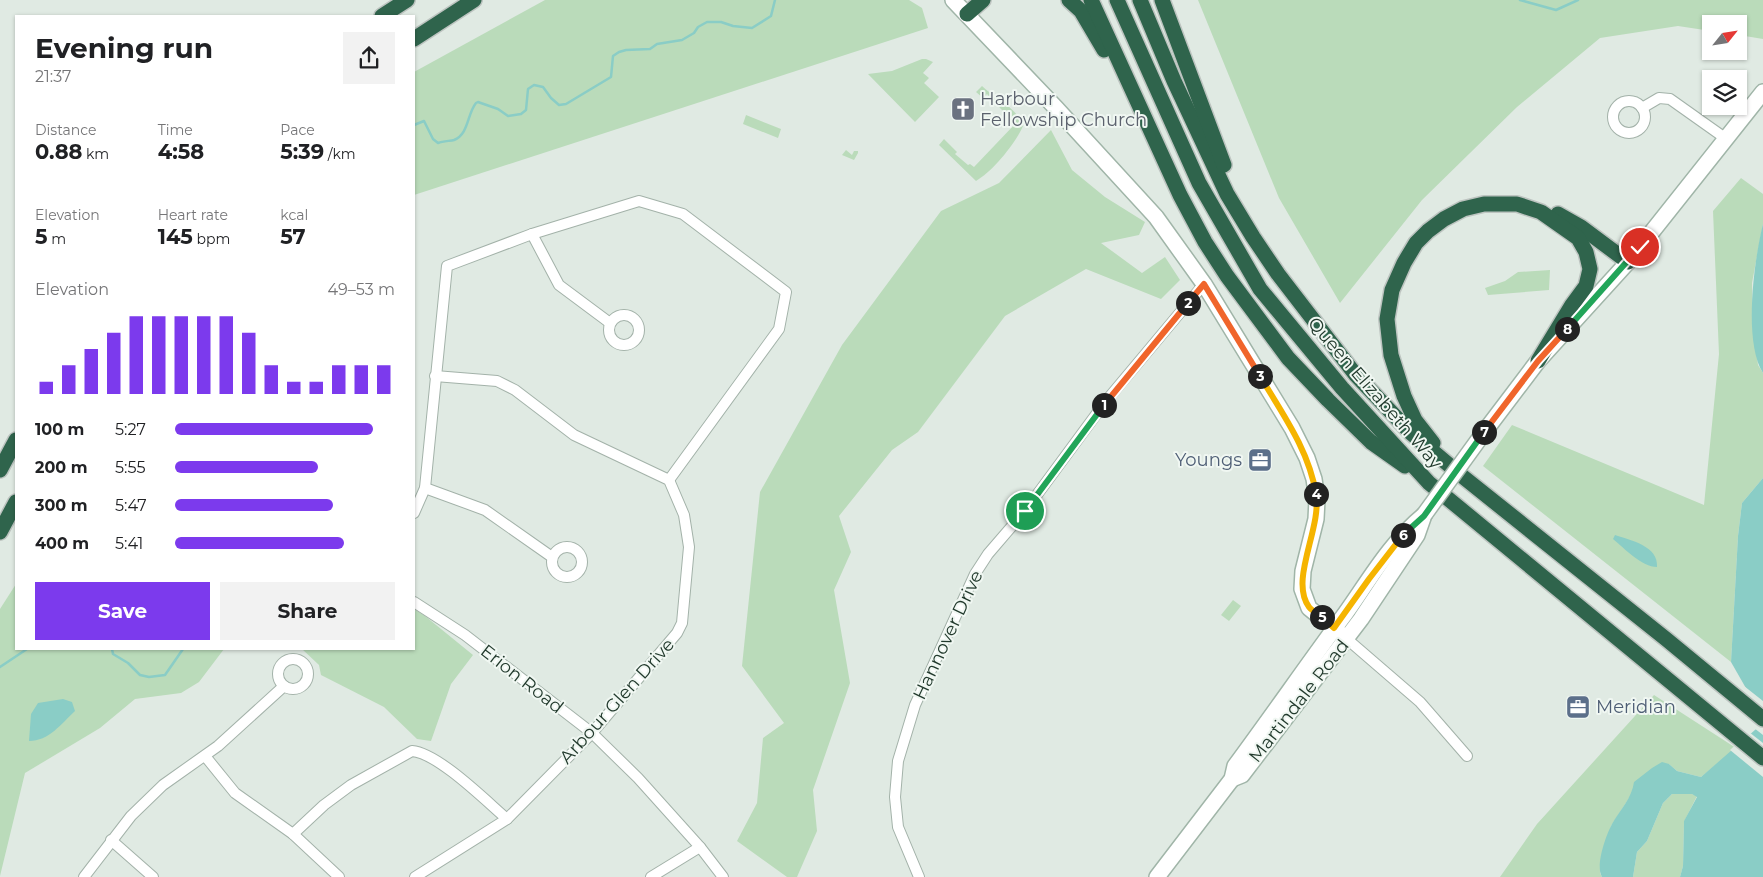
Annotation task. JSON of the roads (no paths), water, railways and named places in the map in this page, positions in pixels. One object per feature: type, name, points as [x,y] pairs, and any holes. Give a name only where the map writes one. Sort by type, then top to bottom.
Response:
[{"type":"highway","points":[[384,15],[407,0]]},
{"type":"highway","points":[[415,38],[474,0]]},
{"type":"highway","points":[[967,14],[983,0]]},
{"type":"highway","points":[[1069,0],[1081,11],[1099,40],[1155,143]]},
{"type":"highway","points":[[1091,0],[1180,195],[1209,249],[1253,314],[1288,358],[1371,442],[1429,483]]},
{"type":"highway","name":"Queen Elizabeth Way","points":[[1117,0],[1199,183],[1260,288],[1342,388],[1429,483],[1763,758]]},
{"type":"highway","name":"Queen Elizabeth Way","points":[[1140,0],[1174,81],[1227,194],[1278,274],[1355,374],[1411,433],[1763,719]]},
{"type":"highway","points":[[1162,0],[1228,175],[1249,212],[1278,274]]},
{"type":"highway","points":[[1462,476],[1415,420],[1396,372],[1388,336],[1392,290],[1400,270],[1416,243],[1428,231],[1463,208],[1484,204],[1517,204],[1541,212],[1557,214],[1582,227],[1628,262]]},
{"type":"highway","points":[[1538,361],[1572,305],[1586,286],[1590,269],[1586,252],[1578,238],[1541,212]]},
{"type":"highway","points":[[0,470],[15,442]]},
{"type":"highway","points":[[0,532],[15,504]]},
{"type":"main road","points":[[953,0],[1056,108],[1156,218],[1204,284],[1292,428],[1307,458],[1314,479],[1317,500],[1314,528],[1303,571],[1302,589],[1310,608],[1347,639]]},
{"type":"main road","name":"Martindale Road","points":[[1232,779],[1242,775],[1347,639],[1409,549],[1424,516],[1538,361],[1628,262],[1763,92]]},
{"type":"main road","name":"Martindale Road","points":[[1157,877],[1232,779],[1235,766],[1369,579],[1406,530],[1424,516]]},
{"type":"street","points":[[1642,108],[1659,98],[1670,99],[1725,138]]},
{"type":"street","points":[[415,511],[425,488],[435,376],[447,266],[532,234],[639,201],[682,214],[786,292],[779,329],[669,480],[574,435],[516,390],[497,381],[435,376]]},
{"type":"street","points":[[532,234],[559,285],[610,323]]},
{"type":"street","name":"Hannover Drive","points":[[919,877],[898,827],[895,797],[898,761],[915,704],[974,574],[988,554],[1025,511],[1106,401],[1204,284]]},
{"type":"street","name":"Arbour Glen Drive","points":[[415,877],[507,819],[592,733],[677,633],[682,623],[689,547],[684,515],[669,480]]},
{"type":"street","points":[[425,488],[485,510],[552,557]]},
{"type":"street","name":"Erion Road","points":[[415,603],[465,635],[592,733],[638,778],[700,847],[723,877]]},
{"type":"street","points":[[1347,639],[1420,702],[1468,756]]},
{"type":"street","points":[[84,877],[131,816],[163,786],[205,756],[284,686]]},
{"type":"street","points":[[293,834],[324,805],[351,785],[412,751],[421,752],[445,767],[507,819]]},
{"type":"street","points":[[205,756],[235,792],[293,834],[339,877]]},
{"type":"street","points":[[111,840],[153,877]]},
{"type":"street","points":[[650,877],[700,847]]},
{"type":"water","points":[[1763,224],[1763,373],[1753,342],[1752,300],[1756,258]]},
{"type":"water","points":[[1763,478],[1763,718],[1731,662],[1738,536],[1742,503]]},
{"type":"water","points":[[1615,535],[1649,549],[1656,560],[1657,567],[1645,564],[1634,557],[1613,539]]},
{"type":"water","points":[[63,699],[72,702],[75,711],[49,735],[29,741],[31,714],[38,703]]},
{"type":"water","points":[[1763,723],[1763,877],[1680,877],[1683,866],[1684,821],[1697,797],[1692,794],[1672,794],[1663,803],[1647,841],[1637,852],[1633,877],[1602,877],[1600,866],[1604,843],[1612,824],[1628,799],[1634,782],[1662,762],[1669,764],[1677,771],[1701,777]]},
{"type":"waterway","points":[[415,125],[424,121],[433,139],[438,143],[454,140],[465,129],[476,103],[498,109],[508,116],[521,114],[526,110],[528,89],[534,85],[543,87],[559,105],[566,104],[611,77],[613,56],[619,52],[650,49],[657,44],[682,40],[707,22],[721,22],[733,26],[752,28],[771,16],[775,0]]},
{"type":"waterway","points":[[1520,0],[1556,10],[1578,0]]},
{"type":"waterway","points":[[0,667],[26,650]]},
{"type":"waterway","points":[[112,650],[113,654],[128,663],[140,675],[149,677],[165,675],[182,650]]},
{"type":"place","name":"Harbour Fellowship Church","points":[[963,109]]},
{"type":"place","name":"Youngs","points":[[1260,460]]},
{"type":"place","name":"Meridian","points":[[1578,707]]}]
